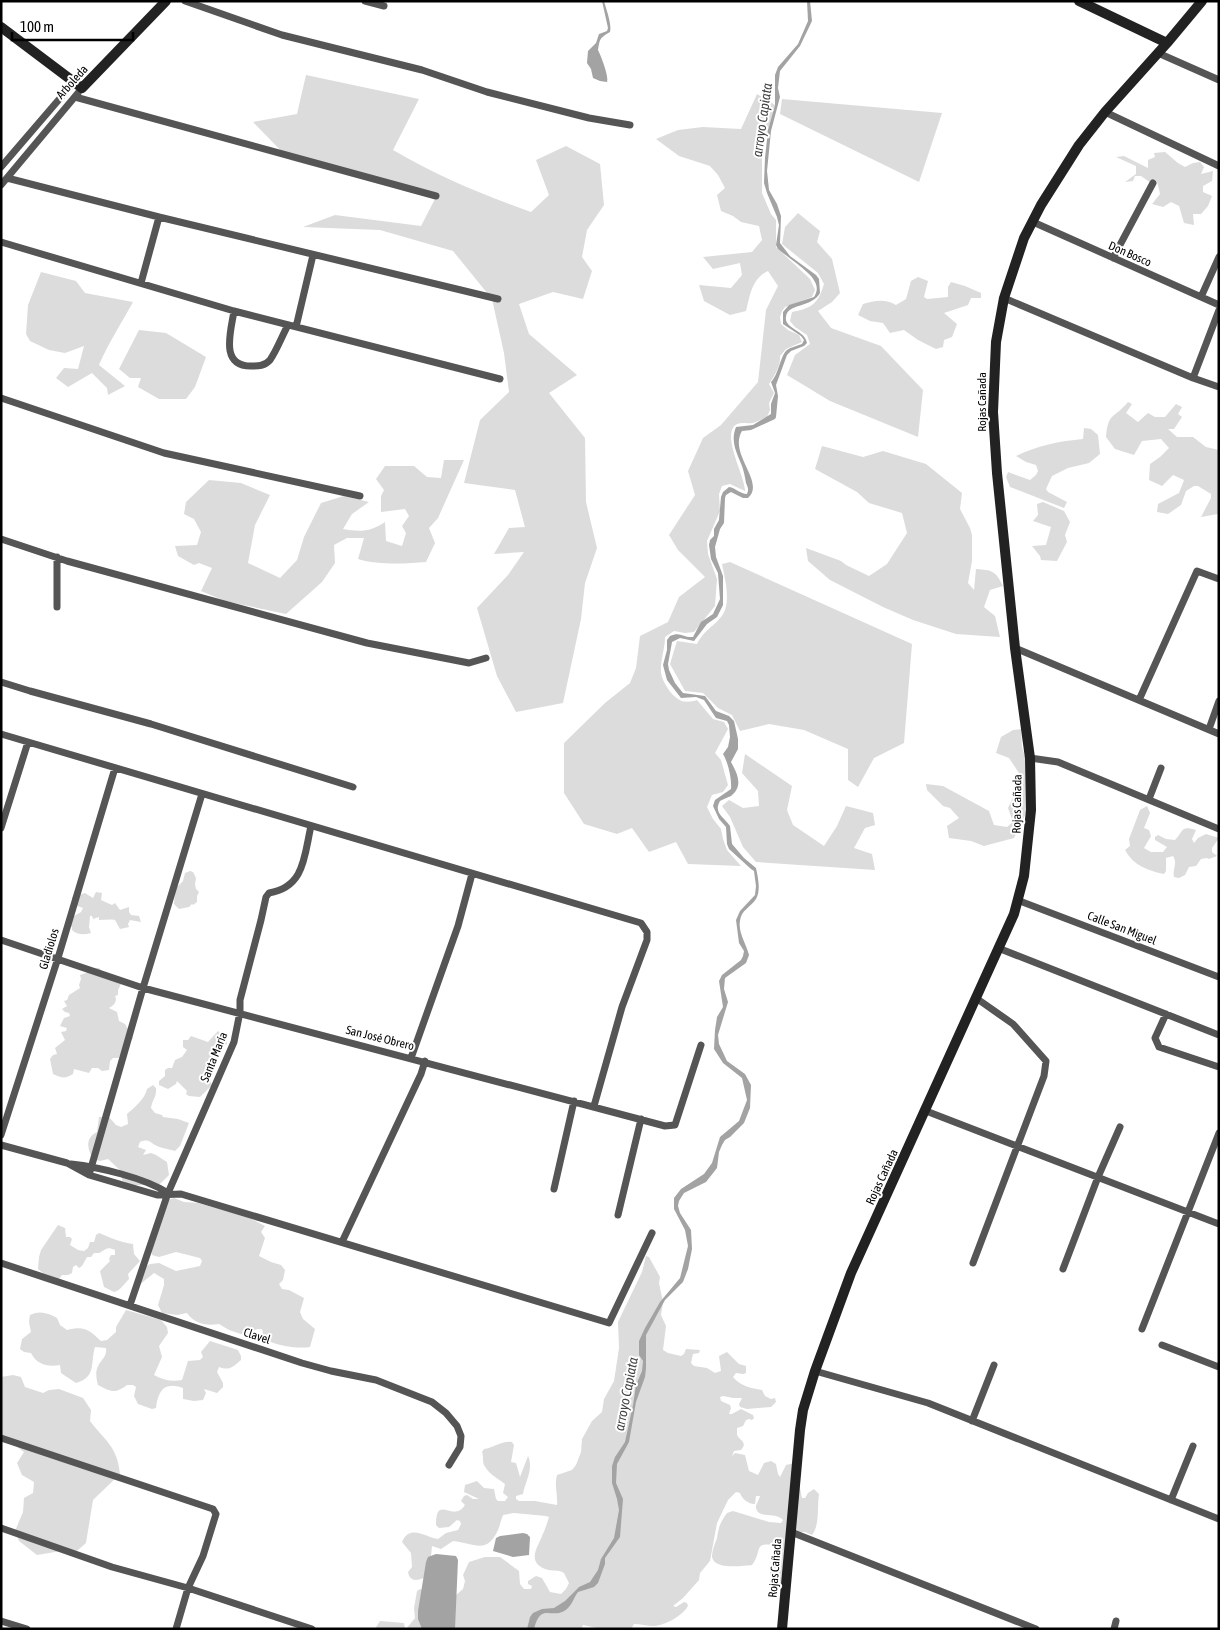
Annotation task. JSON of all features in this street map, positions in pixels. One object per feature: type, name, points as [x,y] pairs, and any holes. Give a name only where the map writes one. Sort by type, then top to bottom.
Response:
[{"type":"main road","name":"Arboleda","points":[[77,89],[166,1]]},
{"type":"main road","points":[[1079,1],[1167,43]]},
{"type":"main road","name":"Rojas Cañada","points":[[782,1629],[803,1410],[815,1371],[851,1273],[1014,914],[1024,876],[1031,810],[1030,758],[1015,648],[997,473],[993,412],[996,342],[1004,298],[1021,245],[1042,204],[1079,145],[1105,112],[1202,1]]},
{"type":"main road","points":[[1,27],[77,89]]},
{"type":"street","points":[[185,1],[282,35],[422,70],[487,92],[524,102],[589,118],[630,125]]},
{"type":"street","points":[[365,1],[384,6]]},
{"type":"street","points":[[1158,53],[1219,80]]},
{"type":"street","name":"Arboleda","points":[[1,167],[77,89]]},
{"type":"street","name":"Arboleda","points":[[1,185],[77,89]]},
{"type":"street","points":[[77,89],[436,196]]},
{"type":"street","points":[[1105,112],[1219,166]]},
{"type":"street","points":[[6,178],[159,218],[498,299]]},
{"type":"street","points":[[1113,258],[1153,183]]},
{"type":"street","points":[[141,283],[159,218]]},
{"type":"street","name":"Don Bosco","points":[[1033,222],[1219,305]]},
{"type":"street","points":[[1,242],[234,311],[500,379]]},
{"type":"street","points":[[296,327],[313,255]]},
{"type":"street","points":[[1200,297],[1219,257]]},
{"type":"street","points":[[1004,298],[1192,378],[1219,386]]},
{"type":"street","points":[[1192,378],[1219,310]]},
{"type":"street","points":[[234,311],[228,346],[232,358],[240,364],[247,366],[261,366],[269,362],[288,325]]},
{"type":"street","points":[[1,398],[164,453],[360,496]]},
{"type":"street","points":[[1,539],[57,557],[367,643],[469,663],[486,658]]},
{"type":"street","points":[[57,557],[58,607]]},
{"type":"street","points":[[1139,700],[1197,570],[1219,580]]},
{"type":"street","points":[[1015,648],[1219,734]]},
{"type":"street","points":[[1,682],[30,692],[151,724],[353,787]]},
{"type":"street","points":[[1208,729],[1219,701]]},
{"type":"street","points":[[1,734],[641,923],[647,932],[648,940],[622,1007],[594,1106]]},
{"type":"street","points":[[1,828],[28,742]]},
{"type":"street","points":[[1030,758],[1058,762],[1219,829]]},
{"type":"street","name":"Gladiolos","points":[[1,1135],[58,958],[115,768]]},
{"type":"street","points":[[1149,799],[1162,768]]},
{"type":"street","points":[[89,1175],[202,794]]},
{"type":"street","name":"Santa María","points":[[130,1305],[168,1193],[234,1042],[240,1012],[240,1000],[262,920],[266,897],[269,893],[281,891],[295,880],[300,870],[311,826]]},
{"type":"street","points":[[411,1058],[458,926],[472,874]]},
{"type":"street","name":"Calle San Miguel","points":[[1017,900],[1219,977]]},
{"type":"street","name":"San José Obrero","points":[[1,940],[143,988],[240,1012],[665,1126],[675,1125],[701,1045]]},
{"type":"street","points":[[998,948],[1219,1035]]},
{"type":"street","points":[[973,1263],[1044,1076],[1046,1061],[1012,1024],[976,998]]},
{"type":"street","points":[[1166,1014],[1155,1038],[1159,1047],[1219,1067]]},
{"type":"street","points":[[342,1242],[421,1074],[425,1061]]},
{"type":"street","points":[[554,1189],[574,1101]]},
{"type":"street","points":[[926,1111],[1219,1224]]},
{"type":"street","points":[[618,1215],[641,1119]]},
{"type":"street","points":[[1063,1269],[1098,1177],[1120,1126]]},
{"type":"street","points":[[1142,1329],[1219,1133]]},
{"type":"street","points":[[1,1145],[67,1163],[91,1166],[157,1186],[168,1193]]},
{"type":"street","points":[[67,1163],[89,1175],[156,1195],[168,1193],[181,1194],[609,1323],[652,1233]]},
{"type":"street","name":"Clavel","points":[[1,1263],[302,1363],[376,1380],[432,1402],[446,1413],[457,1426],[461,1436],[460,1447],[449,1465]]},
{"type":"street","points":[[1162,1344],[1219,1367]]},
{"type":"street","points":[[972,1421],[994,1365]]},
{"type":"street","points":[[815,1371],[928,1404],[1219,1519]]},
{"type":"street","points":[[1,1438],[213,1509],[216,1519],[203,1556],[188,1588],[176,1629]]},
{"type":"street","points":[[1171,1500],[1194,1446]]},
{"type":"street","points":[[1,1528],[112,1567],[188,1588],[312,1629]]},
{"type":"street","points":[[791,1532],[1036,1629]]},
{"type":"street","points":[[1,1621],[27,1629]]},
{"type":"street","points":[[1114,1629],[1116,1621]]},
{"type":"shaded area","points":[[602,1],[604,1],[610,21],[610,32],[601,39],[598,50],[606,71],[607,82],[593,78],[587,63],[588,51],[596,43],[599,34],[607,31],[608,28]]},
{"type":"shaded area","points":[[807,1],[810,1],[812,21],[800,46],[780,71],[778,88],[780,97],[771,131],[767,171],[769,190],[781,216],[780,243],[790,256],[816,275],[819,279],[820,293],[816,298],[791,309],[787,313],[786,321],[788,324],[803,335],[807,343],[787,355],[776,385],[778,396],[775,419],[751,430],[742,431],[739,440],[742,458],[753,484],[748,498],[743,498],[731,492],[725,498],[724,523],[720,529],[715,547],[716,557],[723,576],[723,605],[717,617],[707,624],[694,641],[680,638],[672,642],[668,664],[675,683],[683,693],[705,696],[716,711],[729,716],[734,721],[738,739],[738,749],[731,762],[738,779],[737,788],[731,796],[720,801],[718,809],[720,815],[730,826],[732,844],[756,868],[759,888],[756,899],[744,911],[741,917],[740,930],[749,955],[746,963],[725,978],[724,989],[728,1002],[718,1035],[719,1044],[727,1061],[745,1074],[751,1085],[750,1108],[744,1123],[722,1145],[717,1168],[706,1182],[684,1193],[679,1201],[680,1213],[691,1230],[692,1249],[683,1282],[665,1300],[646,1335],[645,1377],[636,1402],[629,1442],[617,1464],[616,1483],[623,1499],[620,1537],[605,1558],[605,1564],[598,1583],[594,1587],[578,1592],[567,1609],[562,1612],[548,1613],[540,1616],[534,1629],[527,1629],[533,1613],[542,1609],[554,1608],[565,1601],[579,1587],[590,1582],[614,1538],[619,1510],[612,1483],[612,1466],[615,1457],[625,1442],[636,1385],[642,1371],[643,1361],[639,1355],[639,1341],[660,1302],[680,1278],[688,1246],[685,1230],[674,1209],[674,1198],[681,1189],[704,1174],[712,1163],[720,1137],[739,1121],[747,1100],[742,1078],[723,1063],[714,1049],[717,1017],[723,1007],[719,981],[722,975],[741,960],[743,956],[744,951],[739,943],[736,920],[740,911],[755,895],[756,886],[754,871],[729,849],[726,827],[719,819],[713,806],[715,800],[731,789],[729,771],[723,754],[728,747],[730,737],[729,725],[727,721],[716,718],[704,700],[696,697],[681,698],[667,680],[663,665],[667,650],[667,640],[670,636],[679,634],[693,637],[701,622],[713,614],[720,599],[718,573],[711,559],[709,545],[719,520],[721,497],[723,492],[729,487],[745,494],[747,494],[748,490],[743,468],[736,452],[734,432],[736,427],[753,425],[771,414],[771,404],[775,393],[771,382],[787,350],[802,344],[804,340],[783,324],[783,312],[789,305],[814,297],[816,292],[817,286],[813,278],[778,249],[776,245],[779,225],[764,183],[768,130],[775,105],[775,75],[778,67],[798,44],[808,21]]},
{"type":"shaded area","points":[[306,75],[419,99],[393,150],[427,169],[495,199],[531,212],[549,195],[536,160],[566,146],[600,164],[604,205],[587,230],[582,257],[592,271],[583,299],[553,292],[519,304],[529,334],[577,375],[549,393],[585,438],[586,502],[597,548],[585,583],[581,619],[563,703],[516,712],[497,676],[477,608],[508,575],[524,552],[494,554],[509,528],[525,527],[515,490],[464,483],[480,420],[509,392],[504,353],[492,299],[453,251],[380,230],[303,227],[335,215],[421,226],[435,199],[290,160],[253,122],[297,114]]},
{"type":"shaded area","points":[[757,94],[775,105],[762,152],[762,193],[771,214],[776,220],[776,247],[810,279],[815,290],[812,297],[785,307],[782,311],[780,317],[781,324],[799,335],[802,342],[786,349],[780,356],[778,367],[769,384],[774,393],[769,403],[770,410],[767,417],[752,423],[737,424],[732,429],[732,445],[745,491],[730,484],[722,486],[719,494],[720,511],[707,541],[708,554],[717,579],[715,606],[694,632],[674,631],[665,637],[661,673],[667,688],[675,697],[682,701],[697,700],[713,719],[724,722],[728,729],[715,753],[721,760],[728,785],[723,792],[712,795],[707,807],[721,829],[727,850],[741,866],[688,864],[676,842],[649,852],[632,828],[617,834],[584,824],[564,793],[564,743],[605,703],[630,683],[636,668],[640,636],[668,622],[679,597],[705,577],[678,550],[669,535],[695,495],[688,471],[703,438],[721,425],[758,382],[766,310],[778,286],[768,271],[763,274],[755,283],[746,311],[730,315],[704,301],[699,285],[731,288],[742,275],[740,263],[713,269],[703,257],[752,252],[762,240],[759,226],[741,222],[721,211],[717,195],[725,188],[718,175],[710,166],[679,156],[656,139],[678,130],[703,127],[741,129]]},
{"type":"shaded area","points":[[782,99],[942,113],[919,182],[780,114]]},
{"type":"shaded area","points":[[1165,152],[1185,167],[1200,162],[1204,167],[1201,174],[1213,171],[1212,181],[1203,186],[1203,192],[1212,196],[1208,206],[1201,214],[1193,214],[1194,225],[1184,223],[1179,206],[1171,202],[1163,207],[1152,204],[1160,194],[1157,181],[1152,180],[1151,183],[1141,176],[1135,176],[1133,181],[1125,182],[1136,174],[1136,166],[1116,157],[1124,156],[1148,168],[1148,160],[1155,157],[1154,153]]},
{"type":"shaded area","points":[[798,213],[820,231],[817,242],[832,259],[840,293],[832,302],[818,311],[831,328],[881,346],[923,390],[918,437],[830,401],[787,375],[795,355],[810,344],[807,335],[790,321],[792,312],[805,309],[817,301],[824,284],[818,273],[782,244],[785,227]]},
{"type":"shaded area","points":[[41,272],[76,281],[85,293],[133,302],[99,365],[125,386],[108,395],[107,388],[92,373],[68,387],[56,378],[64,368],[78,369],[84,346],[65,353],[49,350],[30,341],[26,334],[28,305]]},
{"type":"shaded area","points":[[918,277],[928,281],[924,297],[927,299],[948,297],[948,287],[951,282],[981,293],[981,298],[971,298],[968,305],[944,313],[957,324],[952,337],[944,340],[943,347],[936,349],[904,330],[890,333],[883,323],[870,321],[858,315],[863,304],[884,301],[896,305],[906,299],[911,281]]},
{"type":"shaded area","points":[[139,330],[166,333],[206,357],[195,387],[186,399],[159,399],[138,387],[141,378],[130,378],[119,369]]},
{"type":"shaded area","points":[[1128,402],[1132,404],[1126,413],[1138,422],[1148,413],[1155,417],[1165,417],[1176,404],[1182,407],[1178,414],[1182,417],[1174,429],[1168,429],[1177,437],[1193,437],[1206,447],[1219,450],[1218,514],[1201,517],[1211,498],[1211,494],[1198,486],[1194,486],[1186,491],[1181,505],[1168,514],[1157,512],[1158,504],[1179,493],[1184,480],[1173,475],[1162,486],[1149,480],[1150,464],[1169,448],[1161,439],[1142,441],[1134,455],[1115,449],[1106,437],[1110,419]]},
{"type":"shaded area","points":[[1084,428],[1091,429],[1098,435],[1100,454],[1089,463],[1068,468],[1052,476],[1046,489],[1067,502],[1064,508],[1010,487],[1006,477],[1008,472],[1030,480],[1038,471],[1036,465],[1016,456],[1048,444],[1083,439]]},
{"type":"shaded area","points":[[822,446],[863,457],[883,451],[926,464],[962,493],[960,509],[972,535],[972,561],[968,583],[974,590],[976,569],[996,574],[1003,586],[990,590],[984,607],[995,616],[1000,637],[956,634],[913,620],[830,580],[808,561],[806,548],[841,561],[869,576],[887,564],[907,533],[902,513],[869,503],[857,492],[815,469]]},
{"type":"shaded area","points":[[444,460],[464,460],[438,518],[429,528],[435,543],[426,562],[400,564],[358,559],[364,538],[347,538],[334,545],[335,563],[322,582],[286,614],[225,601],[201,591],[212,568],[199,563],[194,565],[178,556],[175,546],[197,545],[201,532],[194,519],[184,514],[186,502],[209,480],[241,483],[270,495],[255,525],[248,563],[280,578],[297,560],[304,537],[321,503],[344,496],[369,502],[352,514],[343,529],[365,530],[375,528],[385,522],[386,541],[402,546],[406,533],[402,526],[409,516],[405,509],[381,512],[381,496],[384,490],[376,479],[385,466],[414,466],[427,477],[441,478]]},
{"type":"shaded area","points":[[1043,502],[1064,511],[1070,522],[1065,535],[1067,542],[1057,561],[1041,560],[1032,546],[1046,545],[1051,527],[1033,521],[1038,515],[1037,504]]},
{"type":"shaded area","points":[[730,562],[912,644],[904,743],[874,758],[858,787],[848,780],[848,749],[804,730],[769,724],[740,731],[732,715],[718,708],[703,693],[685,691],[670,664],[677,641],[697,644],[705,632],[721,617],[727,598],[722,564]]},
{"type":"shaded area","points":[[1021,729],[1022,747],[1027,763],[1027,811],[1014,838],[984,846],[971,841],[949,838],[947,826],[959,818],[950,808],[943,806],[927,790],[926,784],[943,786],[989,811],[994,825],[1007,827],[1013,822],[1008,808],[1015,793],[1019,773],[1009,758],[996,753],[1001,737],[1013,730]]},
{"type":"shaded area","points":[[745,754],[792,786],[787,810],[793,825],[824,846],[837,826],[846,806],[873,813],[875,825],[865,828],[854,848],[872,854],[875,870],[756,862],[743,847],[730,817],[722,806],[729,800],[743,808],[759,806],[758,791],[742,773]]},
{"type":"shaded area","points":[[1147,806],[1150,813],[1144,828],[1149,830],[1151,836],[1144,848],[1151,852],[1163,852],[1167,847],[1155,840],[1155,837],[1158,835],[1166,839],[1175,840],[1187,828],[1196,830],[1192,839],[1194,843],[1198,838],[1206,834],[1219,838],[1212,848],[1212,852],[1217,856],[1201,859],[1196,866],[1189,867],[1185,875],[1179,878],[1174,877],[1175,862],[1173,856],[1166,858],[1166,871],[1164,874],[1147,869],[1132,860],[1125,850],[1130,846],[1129,839],[1140,810]]},
{"type":"shaded area","points":[[193,872],[196,878],[196,889],[199,892],[197,902],[189,907],[179,909],[174,904],[175,892],[183,881],[185,873]]},
{"type":"shaded area","points":[[96,892],[102,893],[101,900],[112,905],[115,903],[120,910],[129,907],[131,915],[139,916],[141,922],[130,920],[129,927],[120,929],[115,920],[99,920],[99,917],[93,919],[90,916],[89,927],[91,933],[81,934],[74,932],[72,927],[69,926],[74,916],[81,912],[83,908],[72,904],[72,897],[85,893],[93,898]]},
{"type":"shaded area","points":[[93,968],[99,968],[118,977],[122,982],[118,995],[115,996],[115,1002],[109,1008],[117,1012],[119,1021],[125,1024],[133,1038],[123,1047],[119,1058],[113,1058],[110,1061],[109,1070],[102,1071],[98,1068],[92,1068],[89,1073],[74,1069],[73,1074],[66,1077],[53,1074],[50,1059],[53,1055],[57,1054],[55,1048],[65,1040],[61,1032],[66,1031],[67,1028],[60,1026],[64,1018],[70,1016],[69,1013],[62,1009],[67,1006],[64,1001],[67,1000],[69,995],[80,988],[80,975]]},
{"type":"shaded area","points":[[218,1031],[226,1037],[227,1044],[218,1048],[218,1061],[212,1066],[212,1072],[208,1076],[212,1085],[200,1097],[186,1094],[187,1091],[177,1081],[176,1084],[168,1089],[159,1085],[159,1081],[165,1076],[165,1070],[172,1068],[175,1060],[182,1057],[187,1050],[183,1047],[183,1040],[188,1040],[191,1036],[208,1042]]},
{"type":"shaded area","points":[[153,1085],[156,1091],[151,1108],[155,1113],[163,1117],[189,1123],[180,1146],[175,1151],[157,1146],[148,1141],[140,1142],[138,1147],[146,1150],[143,1155],[151,1153],[167,1162],[169,1175],[160,1184],[140,1185],[126,1183],[122,1180],[122,1172],[108,1159],[100,1161],[93,1159],[88,1144],[90,1137],[97,1132],[99,1117],[109,1117],[116,1125],[121,1127],[128,1124],[127,1114],[142,1100],[147,1089]]},
{"type":"shaded area","points":[[174,1198],[248,1217],[265,1226],[261,1232],[265,1238],[259,1256],[281,1265],[285,1270],[283,1280],[279,1284],[282,1289],[289,1290],[304,1298],[300,1312],[303,1319],[315,1329],[310,1347],[300,1348],[273,1343],[264,1337],[262,1329],[257,1329],[244,1335],[219,1324],[201,1323],[194,1320],[187,1313],[177,1315],[162,1313],[158,1305],[164,1279],[154,1273],[138,1286],[140,1270],[150,1264],[159,1263],[176,1271],[200,1266],[202,1261],[200,1258],[176,1252],[159,1257],[152,1255],[151,1239],[154,1226],[168,1200]]},
{"type":"shaded area","points":[[58,1225],[65,1228],[66,1237],[72,1239],[70,1245],[78,1250],[84,1251],[88,1248],[90,1242],[94,1242],[96,1235],[99,1233],[133,1244],[134,1254],[140,1261],[128,1274],[129,1279],[120,1289],[114,1292],[104,1287],[100,1271],[110,1261],[111,1255],[115,1255],[115,1250],[112,1249],[108,1248],[99,1253],[94,1253],[91,1257],[87,1257],[82,1266],[79,1268],[76,1265],[73,1267],[72,1273],[62,1275],[59,1279],[43,1273],[38,1269],[41,1250]]},
{"type":"shaded area","points":[[646,1256],[649,1257],[660,1277],[659,1283],[663,1302],[661,1315],[666,1326],[663,1350],[681,1356],[686,1349],[700,1350],[699,1353],[693,1354],[691,1363],[694,1366],[707,1368],[715,1373],[721,1371],[719,1356],[727,1352],[739,1364],[746,1366],[746,1373],[736,1373],[733,1377],[739,1383],[762,1390],[765,1396],[771,1399],[775,1398],[776,1402],[771,1407],[747,1409],[740,1407],[739,1404],[742,1398],[720,1397],[721,1401],[730,1405],[729,1414],[741,1409],[753,1415],[754,1418],[746,1420],[743,1426],[737,1428],[737,1435],[744,1445],[741,1450],[734,1451],[732,1456],[735,1453],[745,1455],[749,1471],[758,1475],[764,1463],[771,1461],[776,1464],[780,1477],[786,1465],[795,1463],[802,1498],[805,1498],[814,1489],[819,1494],[815,1531],[812,1535],[805,1532],[795,1532],[783,1584],[776,1583],[770,1573],[772,1566],[778,1566],[781,1563],[779,1546],[761,1546],[752,1565],[723,1566],[718,1564],[712,1557],[712,1552],[720,1525],[727,1513],[733,1511],[769,1522],[781,1523],[783,1520],[780,1517],[757,1511],[756,1506],[760,1496],[756,1496],[755,1504],[752,1504],[746,1501],[740,1493],[736,1492],[728,1500],[717,1523],[710,1561],[700,1573],[699,1580],[673,1606],[676,1607],[684,1602],[688,1606],[682,1613],[668,1622],[654,1626],[634,1624],[631,1629],[602,1629],[583,1625],[581,1629],[448,1629],[455,1596],[463,1589],[465,1581],[463,1575],[469,1562],[485,1557],[500,1557],[519,1571],[520,1584],[524,1589],[531,1589],[532,1586],[528,1584],[528,1581],[536,1576],[542,1578],[550,1592],[561,1594],[566,1589],[569,1583],[564,1573],[545,1569],[536,1562],[536,1550],[549,1517],[546,1516],[514,1513],[503,1515],[494,1538],[484,1545],[479,1546],[453,1541],[441,1549],[432,1546],[429,1575],[416,1580],[409,1576],[408,1572],[412,1567],[411,1553],[402,1542],[409,1533],[419,1533],[438,1539],[446,1533],[458,1530],[461,1524],[457,1520],[449,1527],[439,1528],[436,1525],[437,1516],[439,1511],[442,1510],[455,1512],[460,1510],[465,1505],[461,1501],[464,1496],[467,1495],[473,1499],[479,1499],[464,1492],[465,1485],[477,1481],[484,1488],[494,1489],[498,1501],[505,1501],[508,1497],[503,1493],[505,1484],[493,1476],[486,1468],[483,1463],[482,1452],[484,1449],[505,1442],[512,1442],[514,1445],[511,1462],[516,1463],[520,1477],[528,1456],[530,1461],[530,1471],[523,1494],[516,1496],[516,1499],[519,1501],[535,1501],[557,1505],[557,1475],[572,1470],[576,1465],[581,1452],[582,1439],[592,1421],[602,1412],[604,1399],[614,1381],[619,1348],[618,1322],[642,1272]]},
{"type":"shaded area","points":[[126,1310],[161,1320],[167,1327],[168,1333],[159,1346],[162,1357],[154,1375],[157,1377],[171,1381],[182,1380],[188,1361],[200,1360],[203,1357],[201,1352],[210,1341],[238,1350],[241,1360],[231,1368],[219,1367],[217,1372],[223,1387],[217,1393],[204,1389],[206,1393],[203,1400],[194,1401],[183,1399],[183,1388],[171,1386],[160,1392],[156,1408],[152,1409],[138,1404],[134,1396],[136,1387],[133,1385],[127,1385],[113,1391],[98,1385],[96,1377],[98,1366],[105,1356],[106,1348],[95,1347],[90,1373],[83,1380],[76,1383],[61,1373],[60,1365],[51,1366],[40,1363],[31,1353],[20,1349],[22,1339],[31,1332],[29,1318],[34,1313],[41,1312],[57,1318],[60,1325],[67,1330],[78,1328],[86,1330],[101,1341],[107,1340],[116,1332],[116,1327]]},
{"type":"shaded area","points":[[13,1375],[21,1377],[25,1387],[43,1393],[59,1389],[83,1398],[91,1410],[90,1421],[110,1445],[119,1465],[120,1474],[93,1500],[86,1543],[68,1555],[61,1551],[37,1555],[19,1541],[15,1531],[23,1512],[24,1498],[33,1493],[34,1482],[22,1475],[17,1463],[24,1452],[9,1441],[1,1440],[1,1377]]},
{"type":"shaded area","points":[[523,1533],[530,1537],[529,1555],[513,1557],[493,1551],[496,1538]]},
{"type":"shaded area","points":[[436,1554],[456,1556],[458,1560],[455,1629],[422,1629],[418,1619],[426,1562],[428,1557]]},
{"type":"shaded area","points":[[423,1590],[437,1629],[406,1629],[415,1618],[414,1608],[417,1591]]},
{"type":"shaded area","points":[[380,1621],[404,1623],[405,1629],[375,1629]]},
{"type":"water label","name":"arroyo Capiata","points":[[762,120]]},
{"type":"water label","name":"arroyo Capiata","points":[[626,1394]]}]
